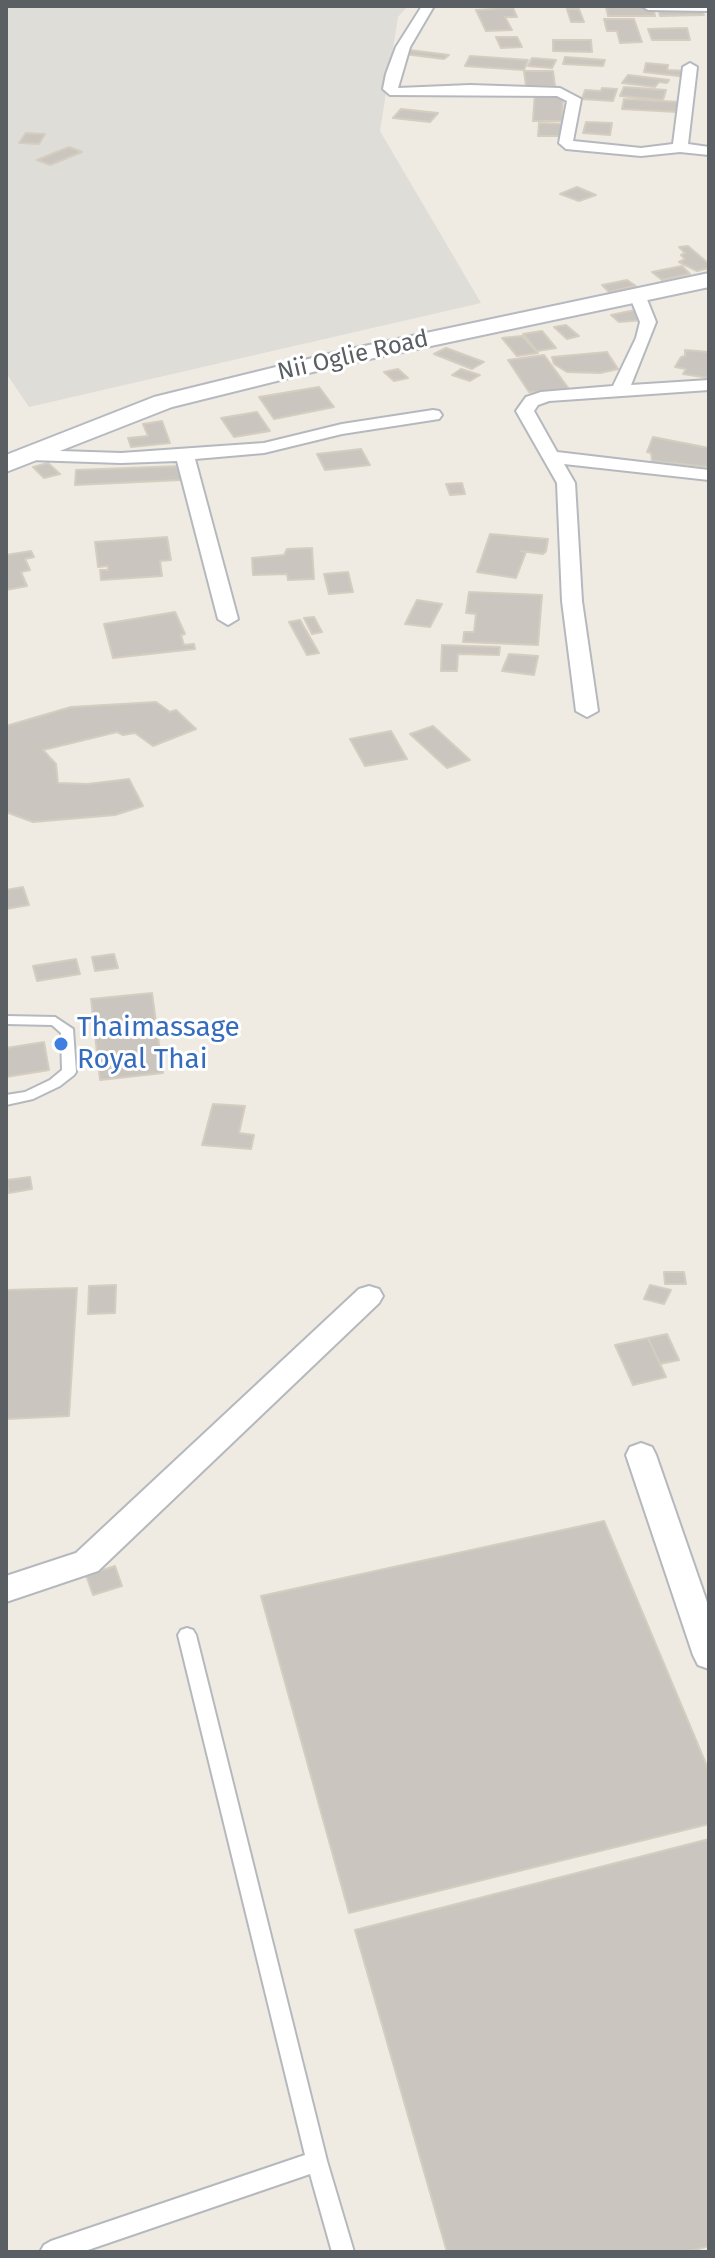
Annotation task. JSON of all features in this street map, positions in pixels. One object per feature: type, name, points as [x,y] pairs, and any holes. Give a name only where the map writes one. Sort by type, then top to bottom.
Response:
[{"type":"street","points":[[428,6],[403,47],[390,89],[395,92],[470,89],[560,92],[574,99],[566,143],[571,146],[641,152],[680,148],[709,151]]},
{"type":"street","points":[[648,6],[709,7]]},
{"type":"street","points":[[680,148],[690,67]]},
{"type":"street","name":"Nii Oglie Road","points":[[6,464],[110,421],[177,398],[341,358],[709,280]]},
{"type":"street","points":[[619,392],[644,338],[648,322],[638,297]]},
{"type":"street","points":[[587,711],[572,601],[566,483],[525,411],[532,401],[547,396],[709,385]]},
{"type":"street","points":[[30,455],[121,458],[264,448],[342,429],[433,415]]},
{"type":"street","points":[[185,455],[228,619]]},
{"type":"street","points":[[552,457],[709,475]]},
{"type":"street","points":[[6,1589],[87,1562],[369,1296]]},
{"type":"street","points":[[641,1455],[709,1655]]},
{"type":"lane","points":[[6,1020],[55,1021],[68,1032],[69,1072],[55,1083],[28,1096],[6,1100]]},
{"type":"lane","points":[[187,1635],[317,2161],[343,2252]]},
{"type":"lane","points":[[51,2252],[317,2161]]},
{"type":"shaded area","points":[[9,6],[408,6],[398,17],[380,131],[481,303],[29,407],[6,373],[6,11]]},
{"type":"building","points":[[606,7],[653,7],[655,16],[608,16]]},
{"type":"building","points":[[513,8],[517,17],[505,17],[512,30],[486,31],[476,10]]},
{"type":"building","points":[[658,8],[702,11],[704,15],[660,16]]},
{"type":"building","points":[[567,9],[579,9],[584,22],[571,22]]},
{"type":"building","points":[[604,19],[634,19],[642,42],[620,43],[617,31],[607,31]]},
{"type":"building","points":[[687,28],[690,40],[652,40],[648,29]]},
{"type":"building","points":[[496,37],[517,37],[522,47],[501,48]]},
{"type":"building","points":[[553,40],[591,40],[592,52],[553,51]]},
{"type":"building","points":[[409,50],[449,55],[444,59],[404,54]]},
{"type":"building","points":[[470,56],[528,60],[524,70],[465,66]]},
{"type":"building","points":[[565,57],[605,60],[603,66],[563,64]]},
{"type":"building","points":[[532,58],[556,60],[552,68],[528,66]]},
{"type":"building","points":[[646,63],[668,65],[667,70],[688,71],[687,77],[644,72]]},
{"type":"building","points":[[524,71],[553,71],[555,86],[526,86]]},
{"type":"building","points":[[628,75],[669,80],[667,83],[659,82],[655,87],[622,83]]},
{"type":"building","points":[[624,87],[666,90],[663,100],[620,96]]},
{"type":"building","points":[[602,88],[617,89],[613,101],[582,99],[585,90],[601,91]]},
{"type":"building","points":[[535,91],[563,92],[562,121],[533,121]]},
{"type":"building","points":[[624,99],[680,102],[678,112],[622,109]]},
{"type":"building","points":[[401,109],[438,113],[430,122],[393,118]]},
{"type":"building","points":[[586,122],[612,123],[610,135],[583,133]]},
{"type":"building","points":[[539,123],[567,124],[566,136],[538,136]]},
{"type":"building","points":[[26,133],[45,134],[39,144],[19,143]]},
{"type":"building","points":[[69,147],[82,152],[50,165],[37,160]]},
{"type":"building","points":[[577,187],[596,195],[579,201],[560,194]]},
{"type":"building","points":[[688,246],[709,264],[709,268],[697,271],[679,262],[685,259],[681,255],[685,253],[679,247]]},
{"type":"building","points":[[682,266],[690,274],[662,280],[652,272]]},
{"type":"building","points":[[627,280],[636,286],[609,292],[602,285]]},
{"type":"building","points":[[635,310],[644,320],[619,322],[611,315]]},
{"type":"building","points":[[566,325],[579,336],[567,339],[554,327]]},
{"type":"building","points":[[542,331],[556,348],[537,351],[523,334]]},
{"type":"building","points":[[522,336],[538,353],[517,356],[502,338]]},
{"type":"building","points":[[446,348],[484,362],[472,369],[434,354]]},
{"type":"building","points":[[685,350],[709,352],[709,378],[683,374],[686,369],[675,367],[685,356]]},
{"type":"building","points":[[607,352],[618,369],[600,373],[567,372],[554,364],[552,357]]},
{"type":"building","points":[[544,355],[569,389],[562,390],[563,393],[544,395],[539,391],[529,392],[508,360]]},
{"type":"building","points":[[398,369],[408,378],[394,381],[384,372]]},
{"type":"building","points":[[461,369],[480,375],[470,381],[452,375]]},
{"type":"building","points":[[319,387],[334,407],[274,419],[259,397]]},
{"type":"building","points":[[257,412],[270,431],[234,437],[221,418]]},
{"type":"building","points":[[162,421],[170,443],[131,447],[128,438],[148,436],[143,424]]},
{"type":"building","points":[[653,437],[709,448],[709,467],[652,461],[651,453],[647,452]]},
{"type":"building","points":[[361,449],[370,465],[325,470],[317,454]]},
{"type":"building","points":[[48,463],[60,474],[44,478],[33,467]]},
{"type":"building","points":[[181,466],[181,480],[75,485],[76,470]]},
{"type":"building","points":[[462,483],[465,494],[450,495],[446,484]]},
{"type":"building","points":[[490,534],[548,539],[546,551],[543,554],[521,551],[526,552],[516,578],[477,572]]},
{"type":"building","points":[[167,537],[171,560],[160,561],[162,576],[101,580],[100,570],[108,570],[108,566],[98,567],[95,542]]},
{"type":"building","points":[[312,548],[314,579],[288,580],[287,574],[253,575],[252,558],[284,555],[287,549]]},
{"type":"building","points":[[31,551],[34,557],[25,559],[30,570],[21,572],[27,586],[6,590],[6,555]]},
{"type":"building","points":[[348,572],[353,592],[329,594],[324,574]]},
{"type":"building","points":[[469,592],[542,595],[538,645],[463,642],[464,632],[474,632],[476,614],[466,613]]},
{"type":"building","points":[[417,600],[442,604],[430,627],[405,624]]},
{"type":"building","points":[[175,612],[185,634],[181,635],[184,645],[194,644],[195,649],[113,658],[104,624]]},
{"type":"building","points":[[314,617],[322,632],[312,634],[304,618]]},
{"type":"building","points":[[300,620],[319,653],[307,655],[289,622]]},
{"type":"building","points":[[442,645],[500,647],[499,655],[458,654],[457,671],[441,671]]},
{"type":"building","points":[[509,654],[538,656],[534,675],[502,671]]},
{"type":"building","points":[[156,702],[170,712],[176,710],[196,729],[153,746],[135,733],[123,735],[117,732],[43,750],[56,764],[58,783],[88,784],[129,779],[143,806],[115,815],[33,822],[6,812],[6,726],[71,707]]},
{"type":"building","points":[[433,726],[470,760],[447,768],[410,734]]},
{"type":"building","points":[[391,731],[407,759],[365,766],[350,739]]},
{"type":"building","points":[[23,887],[29,905],[6,909],[6,890]]},
{"type":"building","points":[[114,954],[118,968],[95,971],[92,957]]},
{"type":"building","points":[[76,959],[80,974],[37,981],[33,966]]},
{"type":"building","points":[[152,993],[163,1073],[100,1080],[91,999]]},
{"type":"building","points":[[44,1042],[49,1070],[6,1077],[6,1048]]},
{"type":"building","points":[[213,1104],[245,1106],[239,1133],[254,1135],[251,1149],[202,1145]]},
{"type":"building","points":[[30,1177],[32,1189],[9,1193],[7,1180]]},
{"type":"building","points":[[664,1272],[684,1272],[686,1284],[665,1284]]},
{"type":"building","points":[[116,1285],[115,1313],[88,1314],[89,1286]]},
{"type":"building","points":[[650,1285],[671,1290],[664,1304],[644,1299]]},
{"type":"building","points":[[77,1288],[69,1416],[6,1419],[6,1290]]},
{"type":"building","points":[[667,1334],[679,1360],[660,1364],[648,1338]]},
{"type":"building","points":[[648,1338],[666,1377],[633,1385],[615,1345]]},
{"type":"building","points":[[604,1521],[709,1771],[709,1824],[349,1913],[261,1596]]},
{"type":"building","points":[[115,1566],[122,1586],[93,1595],[86,1575]]},
{"type":"building","points":[[709,1839],[709,2246],[688,2252],[447,2252],[355,1930]]},
{"type":"place","name":"Thaimassage Royal Thai","points":[[61,1044]]}]
